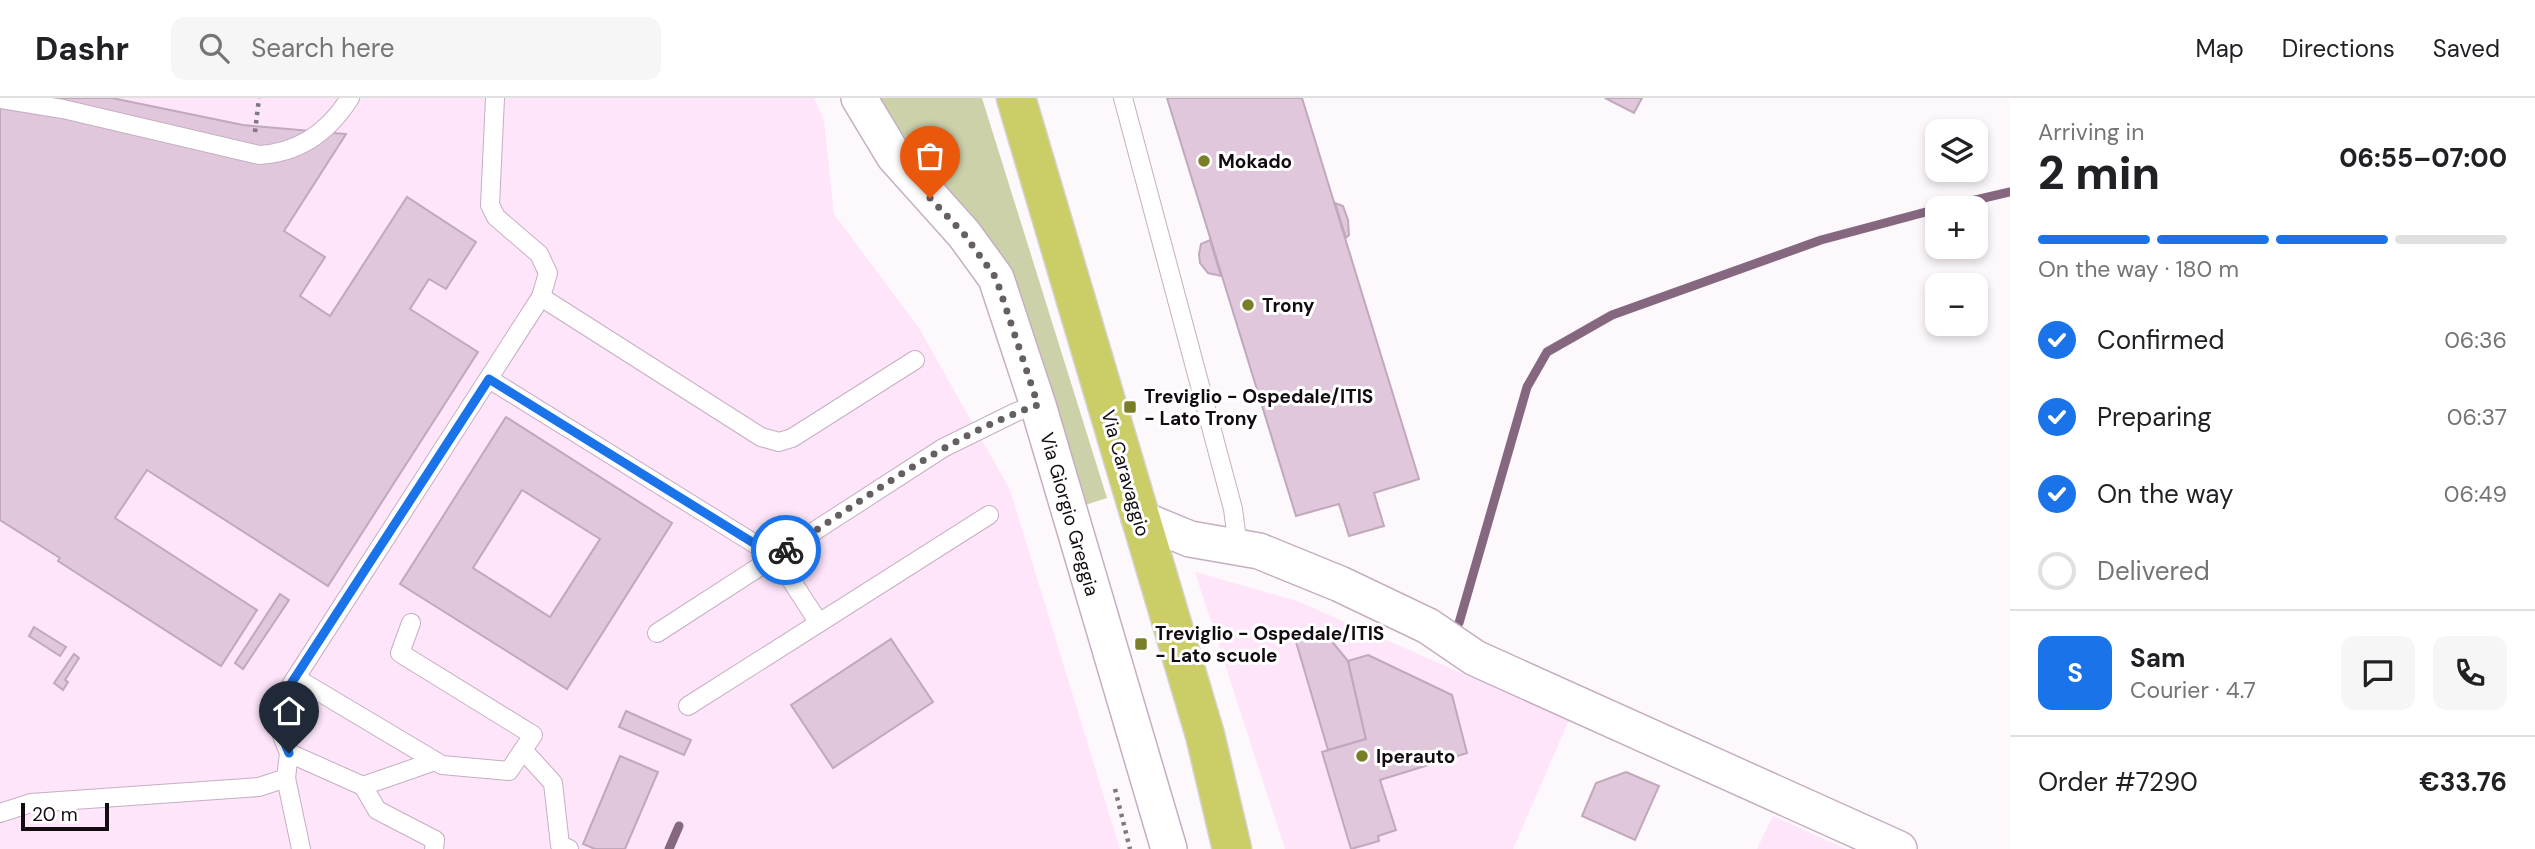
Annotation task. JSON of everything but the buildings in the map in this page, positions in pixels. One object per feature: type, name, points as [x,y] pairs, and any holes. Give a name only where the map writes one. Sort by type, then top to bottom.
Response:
[{"type":"main road","name":"Via Caravaggio","points":[[1016,98],[1205,735],[1232,849]]},
{"type":"street","name":"Via Giorgio Greggia","points":[[859,98],[894,156],[964,234],[996,278],[1038,405],[1169,849]]},
{"type":"street","points":[[1139,518],[1190,539],[1259,551],[1340,584],[1428,626],[1475,659],[1899,849]]},
{"type":"street","points":[[1153,565],[1190,539]]},
{"type":"lane","points":[[0,99],[63,109],[252,155],[280,152],[305,142],[333,121],[350,98]]},
{"type":"lane","points":[[301,849],[286,778],[289,753],[272,713],[541,297],[548,273],[540,254],[496,217],[490,205],[495,98]]},
{"type":"lane","points":[[1123,98],[1233,509],[1238,547]]},
{"type":"lane","points":[[541,297],[761,437],[779,442],[792,438],[915,360]]},
{"type":"lane","points":[[489,379],[776,557],[819,623]]},
{"type":"lane","points":[[657,633],[943,448],[1016,412],[1038,405]]},
{"type":"lane","points":[[688,706],[989,515]]},
{"type":"lane","points":[[296,678],[442,765],[509,771],[533,735],[400,653],[411,623]]},
{"type":"lane","points":[[523,750],[553,783],[560,845],[569,849]]},
{"type":"lane","points":[[289,753],[363,786],[377,810],[435,840],[434,849]]},
{"type":"lane","points":[[363,786],[435,761]]},
{"type":"lane","points":[[0,813],[31,803],[259,787],[286,778]]},
{"type":"path","points":[[252,155],[259,98]]},
{"type":"shaded area","points":[[0,98],[814,98],[824,120],[834,214],[919,328],[1010,490],[1120,849],[0,849]]},
{"type":"shaded area","points":[[1195,572],[1297,601],[1569,720],[1513,849],[1285,849]]},
{"type":"shaded area","points":[[1773,816],[1846,849],[1757,849]]},
{"type":"green space","points":[[878,98],[982,98],[1107,498],[1082,506],[1021,305],[999,252],[975,220],[937,183]]},
{"type":"waterway","points":[[1988,197],[2010,192]]},
{"type":"waterway","points":[[1459,623],[1527,387],[1547,352],[1612,315],[1821,240],[1925,212]]},
{"type":"waterway","points":[[669,849],[679,826]]},
{"type":"way so far","points":[[786,550],[943,448],[1016,412],[1038,405],[996,278],[984,257],[930,198]]},
{"type":"place","name":"Mokado","points":[[1204,161]]},
{"type":"place","name":"Trony","points":[[1248,305]]},
{"type":"place","name":"Treviglio - Ospedale/ITIS - Lato Trony","points":[[1130,407]]},
{"type":"place","name":"Treviglio - Ospedale/ITIS - Lato scuole","points":[[1141,644]]},
{"type":"place","name":"Iperauto","points":[[1362,756]]},
{"type":"route","points":[[289,753],[272,713],[489,379],[776,557],[786,550]]}]
